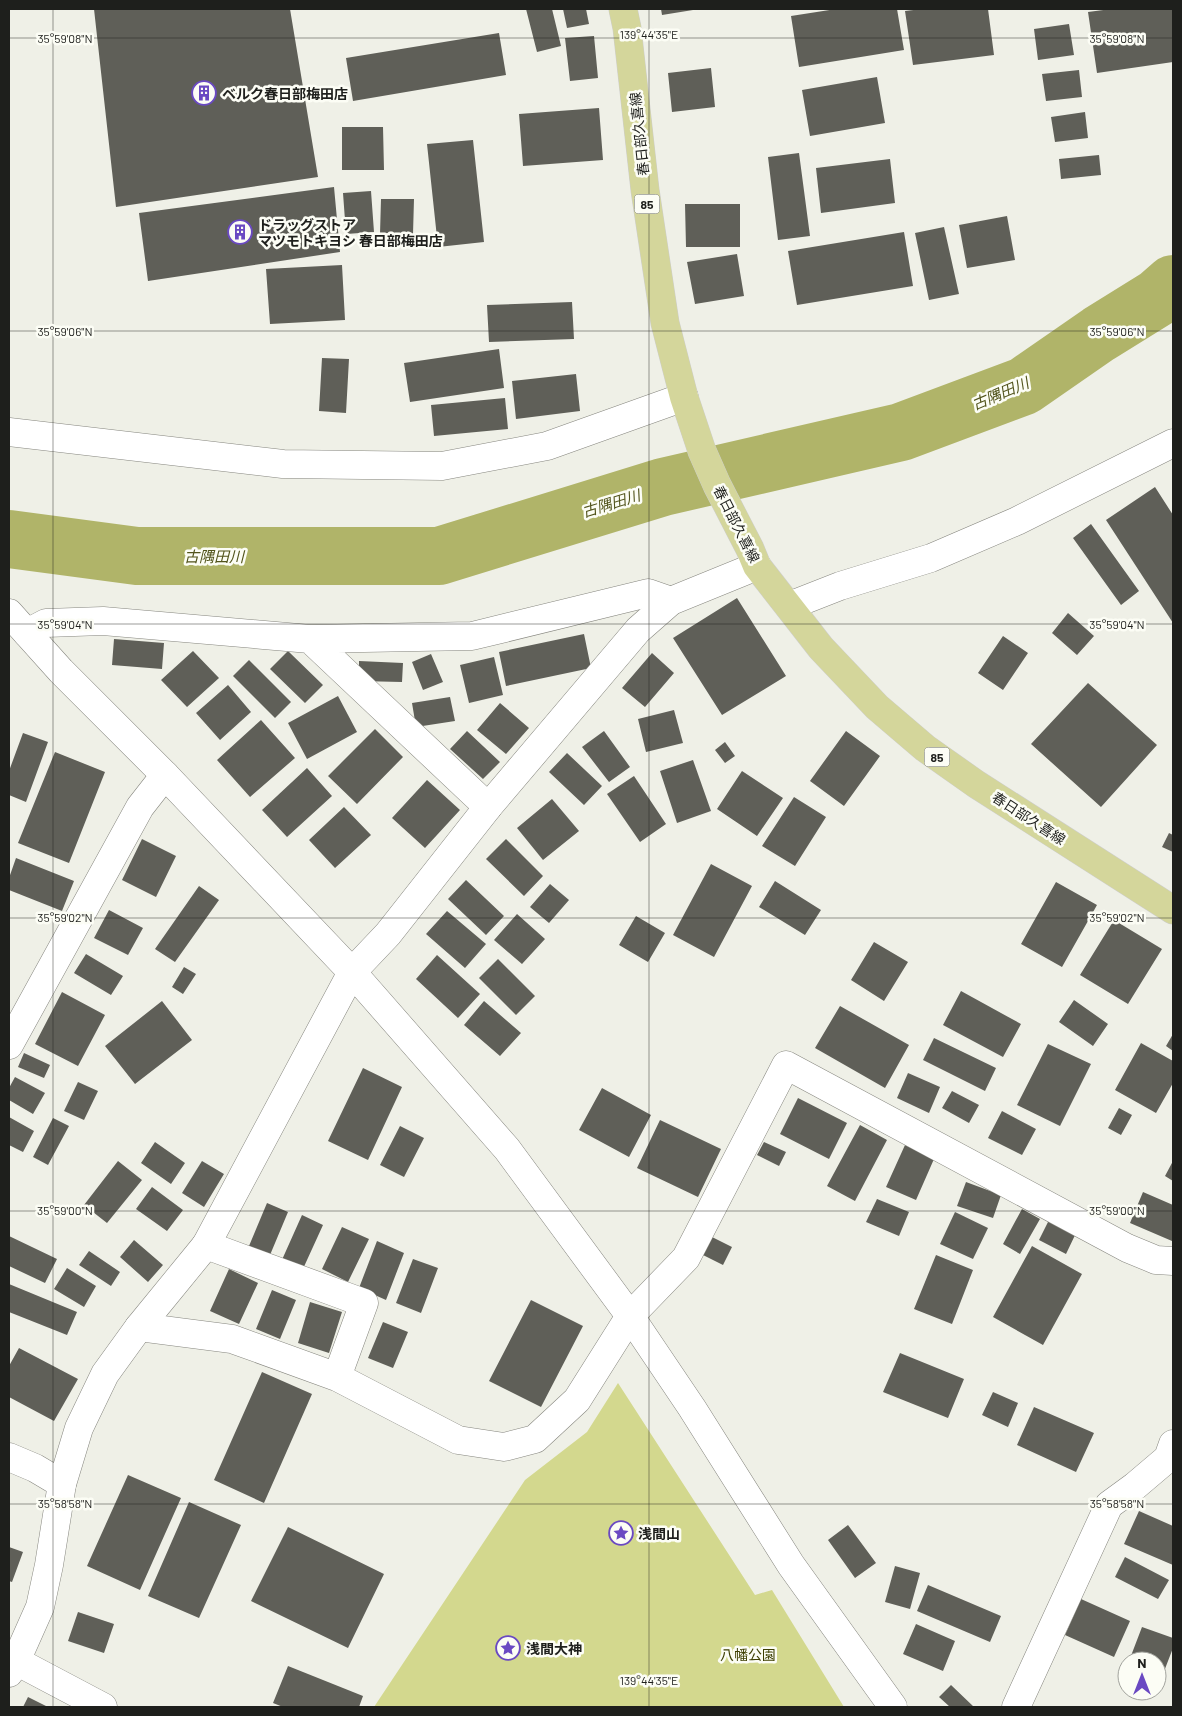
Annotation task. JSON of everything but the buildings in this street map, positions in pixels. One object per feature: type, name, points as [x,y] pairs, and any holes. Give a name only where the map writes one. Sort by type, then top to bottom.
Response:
[{"type":"main road","name":"春日部久喜線","points":[[623,9],[627,28],[645,190],[665,323],[684,397],[702,450],[717,485],[754,557],[821,648],[877,707],[925,748],[976,784],[1170,901]]},
{"type":"street","points":[[9,432],[284,464],[442,466],[547,446],[684,397]]},
{"type":"street","points":[[790,606],[840,586],[932,558],[1017,521],[1173,443]]},
{"type":"street","points":[[103,1707],[12,1667],[40,1607],[62,1484],[79,1428],[106,1374],[139,1327],[206,1245],[352,972],[388,934],[488,807],[638,630],[671,601],[754,557]]},
{"type":"street","points":[[18,623],[103,622],[310,639],[472,636],[648,593],[671,601]]},
{"type":"street","points":[[18,623],[352,972],[507,1149],[630,1316],[692,1408],[791,1565],[893,1707]]},
{"type":"street","points":[[310,639],[488,807]]},
{"type":"street","points":[[9,1045],[140,807],[165,775]]},
{"type":"street","points":[[139,1327],[232,1338],[337,1377],[458,1440],[504,1447],[535,1439],[577,1400],[630,1316],[686,1258],[786,1065],[1127,1248],[1156,1260],[1173,1261]]},
{"type":"street","points":[[206,1245],[364,1303],[337,1377]]},
{"type":"street","points":[[1016,1707],[1108,1505],[1135,1486],[1168,1458],[1173,1444]]},
{"type":"street","points":[[9,1457],[35,1468],[62,1484]]},
{"type":"green space","name":"八幡公園","points":[[618,1383],[755,1595],[772,1590],[844,1707],[374,1707],[525,1480],[587,1432]]},
{"type":"waterway","name":"古隅田川","points":[[9,539],[137,556],[439,556],[663,487],[901,432],[1024,386],[1099,334],[1157,298],[1173,284]]},
{"type":"place","name":"ベルク春日部梅田店","points":[[204,93]]},
{"type":"place","name":"ドラッグストア マツモトキヨシ 春日部梅田店","points":[[240,232]]},
{"type":"place","name":"浅間山","points":[[621,1533]]},
{"type":"place","name":"浅間大神","points":[[508,1648]]}]
